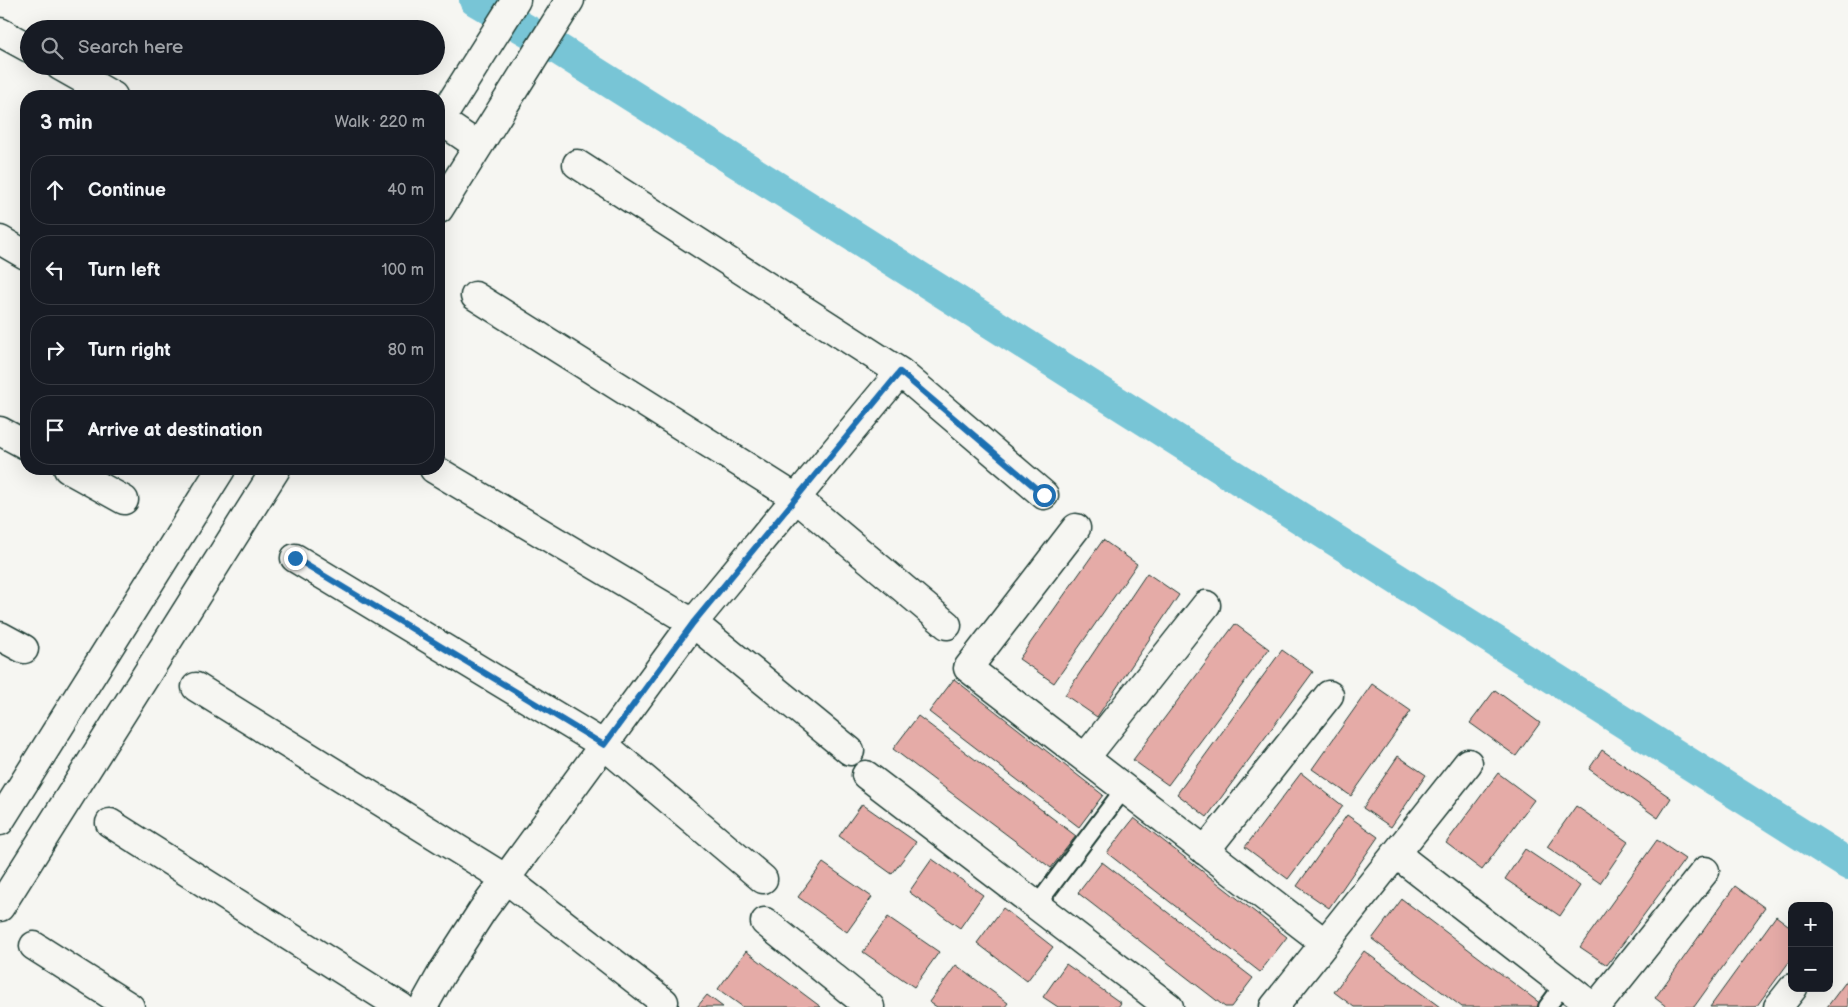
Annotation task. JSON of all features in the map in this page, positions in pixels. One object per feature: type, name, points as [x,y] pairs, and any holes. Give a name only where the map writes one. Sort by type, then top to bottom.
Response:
[{"type":"street","points":[[445,112],[516,0]]},
{"type":"street","points":[[445,199],[570,0]]},
{"type":"street","points":[[0,32],[20,43]]},
{"type":"street","points":[[76,75],[102,90]]},
{"type":"street","points":[[445,125],[478,146]]},
{"type":"street","points":[[577,164],[900,372],[1044,495]]},
{"type":"street","points":[[0,240],[20,252]]},
{"type":"street","points":[[475,296],[796,498],[947,625]]},
{"type":"street","points":[[423,1007],[442,973],[477,919],[693,623],[900,372]]},
{"type":"street","points":[[0,431],[20,442]]},
{"type":"street","points":[[79,475],[124,500]]},
{"type":"street","points":[[0,820],[217,475]]},
{"type":"street","points":[[0,907],[272,475]]},
{"type":"street","points":[[444,475],[693,623],[850,751]]},
{"type":"street","points":[[1076,528],[968,668],[1324,943]]},
{"type":"street","points":[[295,558],[604,745],[763,879]]},
{"type":"street","points":[[1085,758],[1206,605]]},
{"type":"street","points":[[0,636],[24,649]]},
{"type":"street","points":[[196,686],[506,879],[664,1002]]},
{"type":"street","points":[[1205,851],[1330,695]]},
{"type":"street","points":[[1280,1005],[1324,943],[1468,763]]},
{"type":"street","points":[[866,775],[1169,1007]]},
{"type":"street","points":[[110,823],[401,1007]]},
{"type":"street","points":[[1396,854],[1595,1007],[1705,871]]},
{"type":"street","points":[[765,922],[870,1007]]},
{"type":"street","points":[[34,946],[130,1007]]},
{"type":"street","points":[[1778,1007],[1790,992]]},
{"type":"lane","points":[[1036,906],[1124,789]]},
{"type":"lane","points":[[1546,1007],[1564,984]]},
{"type":"building","points":[[1103,540],[1137,564],[1054,683],[1019,659]]},
{"type":"building","points":[[1147,573],[1179,595],[1097,717],[1065,695]]},
{"type":"building","points":[[1235,624],[1269,649],[1168,785],[1133,760]]},
{"type":"building","points":[[1282,650],[1313,672],[1207,817],[1177,794]]},
{"type":"building","points":[[954,679],[1103,795],[1079,827],[929,712]]},
{"type":"building","points":[[1372,684],[1411,711],[1351,796],[1312,769]]},
{"type":"building","points":[[1495,690],[1540,723],[1516,756],[1470,723]]},
{"type":"building","points":[[918,716],[1076,836],[1051,868],[893,749]]},
{"type":"building","points":[[1602,750],[1671,798],[1658,818],[1589,769]]},
{"type":"building","points":[[1398,756],[1426,775],[1391,827],[1363,808]]},
{"type":"building","points":[[1301,773],[1343,806],[1288,879],[1245,847]]},
{"type":"building","points":[[1498,773],[1534,800],[1482,870],[1446,843]]},
{"type":"building","points":[[862,804],[916,842],[892,874],[839,836]]},
{"type":"building","points":[[1576,806],[1628,842],[1600,883],[1547,847]]},
{"type":"building","points":[[1347,815],[1378,837],[1329,908],[1297,886]]},
{"type":"building","points":[[1134,818],[1287,937],[1260,972],[1107,853]]},
{"type":"building","points":[[1657,840],[1685,859],[1607,965],[1580,947]]},
{"type":"building","points":[[1525,849],[1580,886],[1560,916],[1505,879]]},
{"type":"building","points":[[932,859],[983,895],[960,928],[909,892]]},
{"type":"building","points":[[1102,862],[1253,978],[1231,1007],[1225,1007],[1078,893]]},
{"type":"building","points":[[823,863],[872,897],[847,932],[798,897]]},
{"type":"building","points":[[1735,886],[1765,908],[1694,1007],[1667,1007],[1655,998]]},
{"type":"building","points":[[1402,899],[1541,1004],[1538,1007],[1462,1007],[1372,939]]},
{"type":"building","points":[[1003,908],[1053,947],[1027,981],[977,943]]},
{"type":"building","points":[[1776,916],[1788,925],[1788,963],[1756,1007],[1710,1007]]},
{"type":"building","points":[[888,917],[939,952],[914,987],[863,952]]},
{"type":"building","points":[[746,951],[821,1007],[743,1007],[718,989]]},
{"type":"building","points":[[1364,951],[1440,1007],[1354,1007],[1334,992]]},
{"type":"building","points":[[1066,964],[1121,1003],[1118,1007],[1058,1007],[1043,997]]},
{"type":"building","points":[[956,965],[1008,1003],[1005,1007],[937,1007],[929,1002]]},
{"type":"building","points":[[1848,979],[1848,1007],[1827,1007]]},
{"type":"building","points":[[707,995],[723,1007],[697,1007]]},
{"type":"waterway","points":[[475,0],[542,39],[1848,864]]},
{"type":"route","points":[[295,558],[604,745],[693,623],[900,372],[1044,495]]}]
